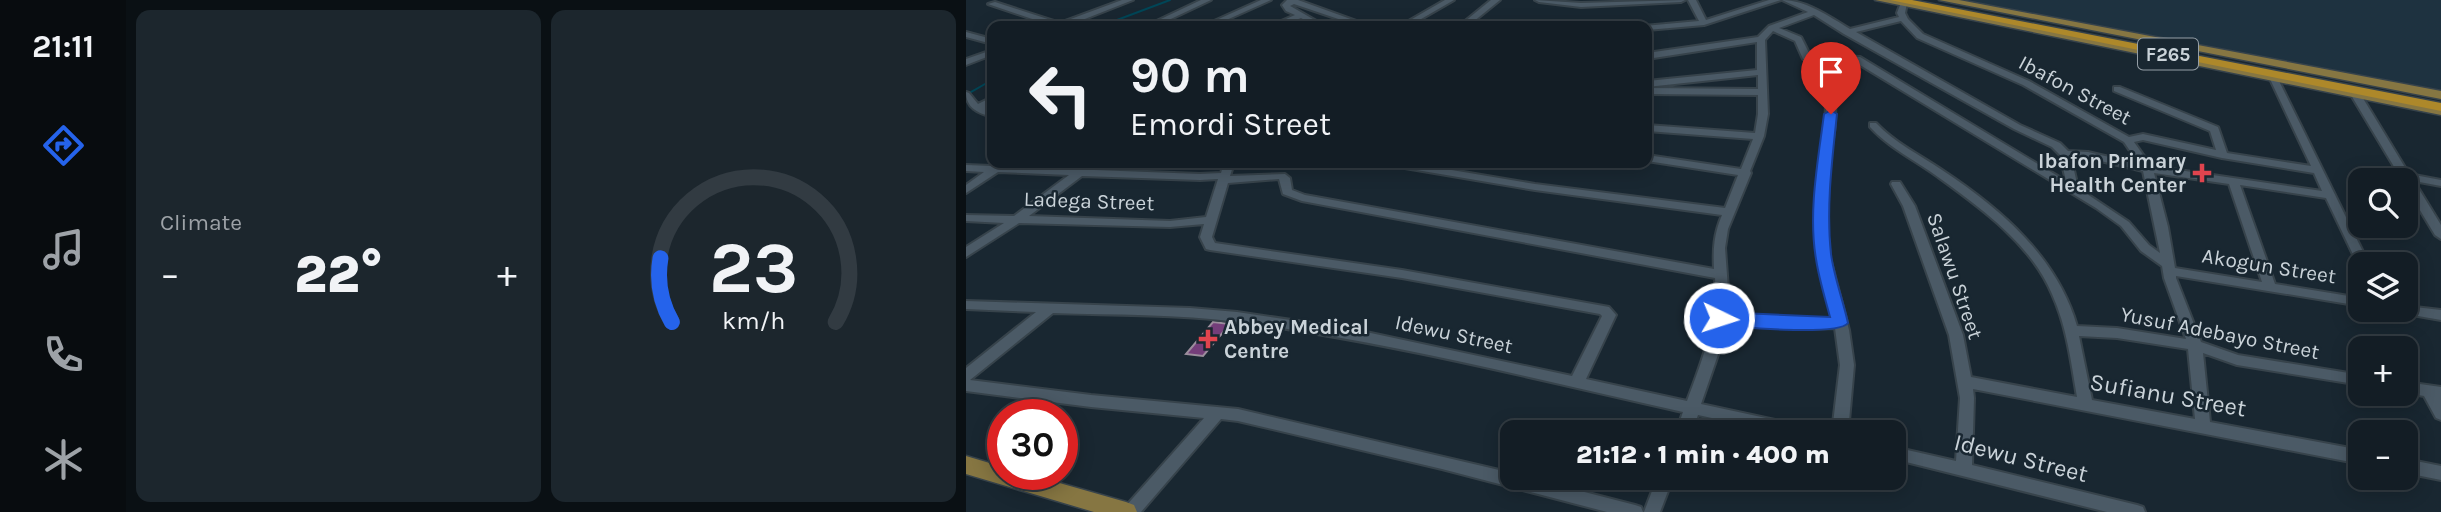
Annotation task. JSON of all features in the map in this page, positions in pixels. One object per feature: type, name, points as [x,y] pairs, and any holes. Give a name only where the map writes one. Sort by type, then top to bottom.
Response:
[{"type":"highway","name":"F265","points":[[1923,0],[2441,101]]},
{"type":"highway","name":"F265","points":[[1899,3],[2441,109]]},
{"type":"main road","points":[[1880,0],[2356,95],[2441,109]]},
{"type":"main road","points":[[1944,0],[2441,95]]},
{"type":"main road","points":[[966,465],[1128,512]]},
{"type":"street","points":[[1161,21],[1207,0]]},
{"type":"street","points":[[1219,21],[1267,0]]},
{"type":"street","points":[[1436,0],[1448,1]]},
{"type":"street","points":[[1469,21],[1496,0]]},
{"type":"street","points":[[1539,0],[1597,5],[1681,0]]},
{"type":"street","points":[[1692,0],[1704,23]]},
{"type":"street","points":[[1652,28],[1704,23],[1777,0]]},
{"type":"street","points":[[1786,0],[1815,12],[2017,127],[2056,145],[2065,153],[2073,188]]},
{"type":"street","points":[[1073,21],[1123,1]]},
{"type":"street","points":[[1310,21],[1286,5],[1292,1],[1348,21]]},
{"type":"street","points":[[1413,21],[1448,1]]},
{"type":"street","points":[[1847,32],[1903,18],[1899,3]]},
{"type":"street","points":[[992,4],[1045,21]]},
{"type":"street","points":[[1652,55],[1761,39],[1772,28],[1815,12]]},
{"type":"street","points":[[1287,21],[1300,16]]},
{"type":"street","name":"Ibafon Street","points":[[1903,18],[1920,36],[2026,83],[2129,140],[2148,169],[2169,267],[2183,318],[2195,345],[2203,426]]},
{"type":"street","points":[[1772,28],[1798,39],[1806,57]]},
{"type":"street","points":[[966,34],[987,40]]},
{"type":"street","points":[[1688,420],[1714,343],[1719,318],[1722,275],[1719,248],[1727,212],[1746,173],[1759,136],[1763,114],[1761,39]]},
{"type":"street","points":[[966,62],[987,54]]},
{"type":"street","points":[[1806,57],[1857,59],[2073,188],[2125,224],[2146,248],[2169,267]]},
{"type":"street","points":[[1806,57],[1832,64],[1821,227],[1825,265],[1840,323],[1847,365],[1841,420]]},
{"type":"street","points":[[1652,83],[1760,72]]},
{"type":"street","points":[[2274,79],[2357,252]]},
{"type":"street","points":[[2118,89],[2215,129],[2222,155]]},
{"type":"street","points":[[1652,91],[1761,92]]},
{"type":"street","points":[[2356,95],[2401,168]]},
{"type":"street","points":[[968,97],[977,108],[987,112]]},
{"type":"street","points":[[977,108],[987,103]]},
{"type":"street","points":[[1873,125],[1884,136],[1970,196],[2028,247],[2054,285],[2071,331],[2086,406]]},
{"type":"street","points":[[1652,128],[1759,136]]},
{"type":"street","points":[[2129,140],[2143,138],[2222,155],[2316,170]]},
{"type":"street","points":[[2065,153],[2088,155],[2148,169],[2330,195]]},
{"type":"street","points":[[1652,159],[1746,173]]},
{"type":"street","points":[[966,190],[993,168]]},
{"type":"street","points":[[1013,171],[1019,168]]},
{"type":"street","points":[[1092,173],[1100,168]]},
{"type":"street","points":[[1423,168],[1535,187],[1727,212]]},
{"type":"street","points":[[966,169],[1280,176],[1285,178],[1287,192],[1301,198],[1415,221],[1722,275]]},
{"type":"street","points":[[966,253],[1020,218],[1079,173]]},
{"type":"street","points":[[1226,173],[1210,220],[1206,242],[1217,247],[1402,274],[1604,310],[1609,316],[1577,382]]},
{"type":"street","points":[[2418,179],[2441,183]]},
{"type":"street","points":[[2233,181],[2270,287]]},
{"type":"street","name":"Salawu Street","points":[[1896,184],[1909,206],[1948,309],[1966,382],[1968,415],[1964,469]]},
{"type":"street","points":[[2418,196],[2441,235]]},
{"type":"street","name":"Ladega Street","points":[[966,218],[1170,223],[1210,220]]},
{"type":"street","name":"Akogun Street","points":[[2169,267],[2348,300]]},
{"type":"street","name":"Idewu Street","points":[[966,305],[1135,310],[1237,317],[1352,334],[1750,420]]},
{"type":"street","points":[[966,376],[1050,308]]},
{"type":"street","points":[[2418,312],[2441,315]]},
{"type":"street","points":[[1719,318],[1796,324],[1840,323]]},
{"type":"street","name":"Yusuf Adebayo Street","points":[[2071,331],[2117,333],[2195,345],[2237,360],[2348,378]]},
{"type":"street","name":"Sufianu Street","points":[[1966,382],[2348,454]]},
{"type":"street","points":[[966,385],[1091,401],[1238,415],[1635,512]]},
{"type":"street","points":[[2435,392],[2441,414]]},
{"type":"street","points":[[1128,512],[1217,413]]},
{"type":"street","name":"Idewu Street","points":[[1906,456],[2137,512]]},
{"type":"street","points":[[2418,469],[2441,473]]},
{"type":"street","points":[[1652,512],[1660,490]]},
{"type":"shaded area","points":[[1942,0],[2441,0],[2441,96]]},
{"type":"building","name":"Abbey Medical Centre","points":[[1213,322],[1230,324],[1203,356],[1186,354]]},
{"type":"waterway","points":[[1114,21],[1170,0]]},
{"type":"waterway","points":[[966,95],[987,83]]},
{"type":"place","name":"Ibafon Primary Health Center","points":[[2202,173]]},
{"type":"place","name":"Abbey Medical Centre","points":[[1208,339]]},
{"type":"route","points":[[1719,318],[1807,324],[1840,323],[1824,258],[1821,227],[1824,166],[1831,114]]}]
